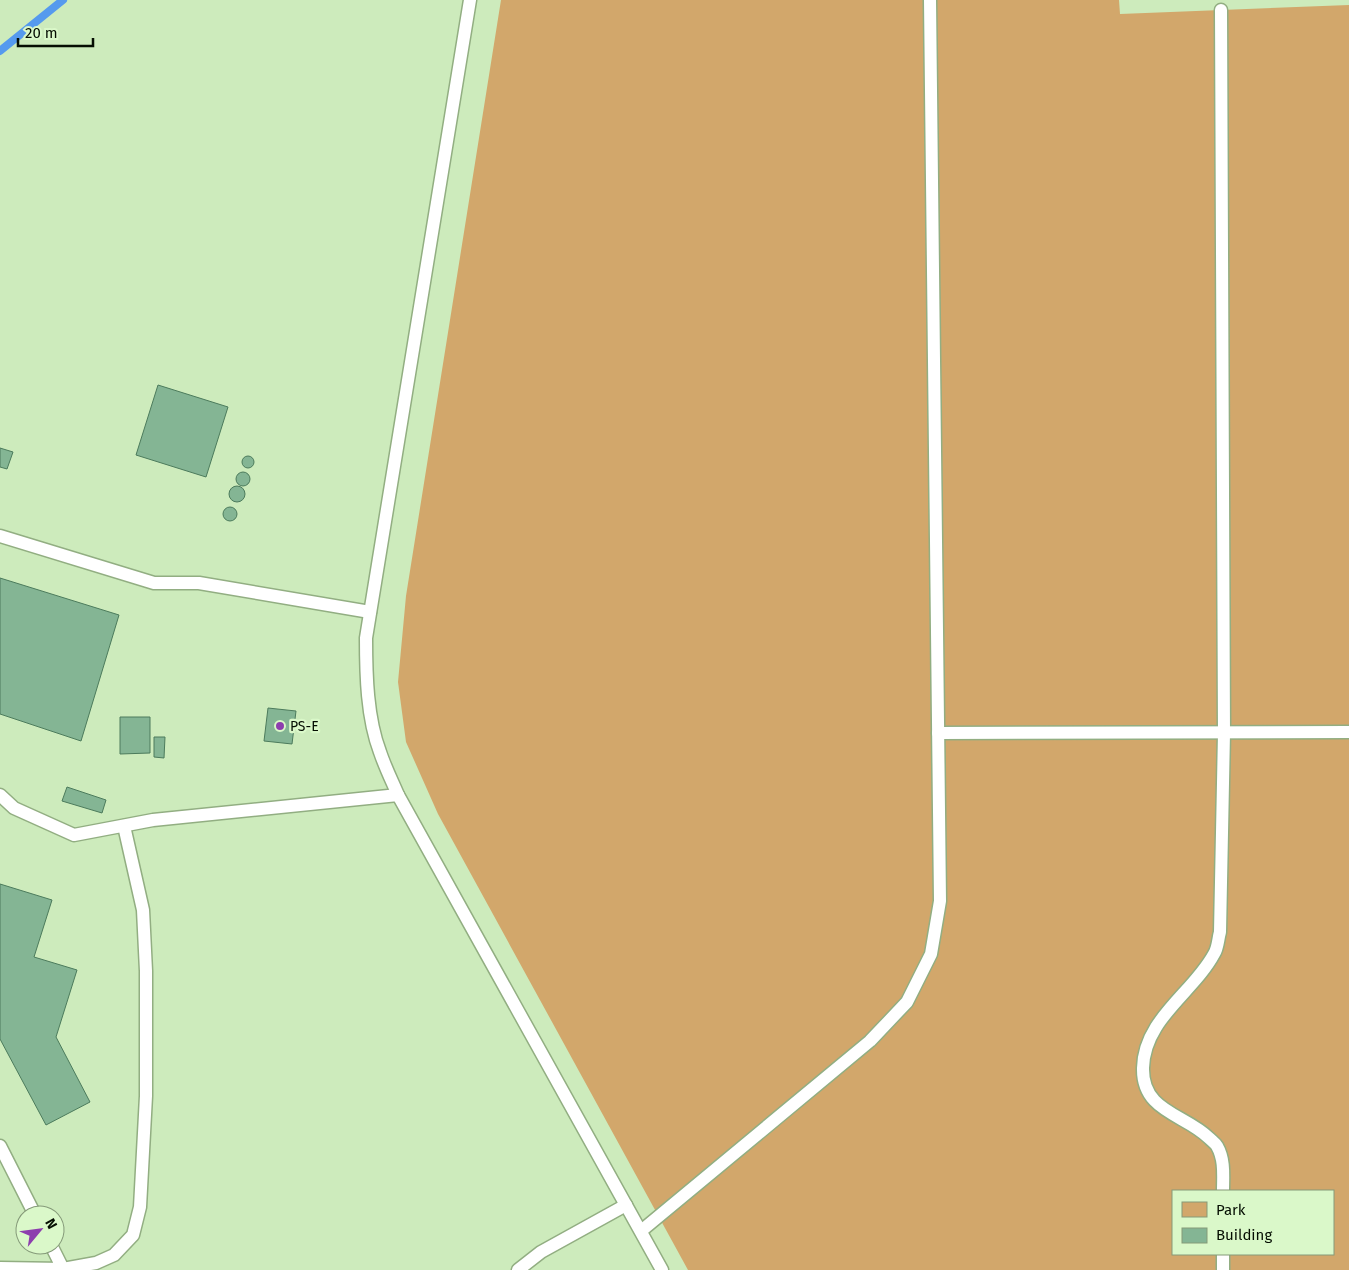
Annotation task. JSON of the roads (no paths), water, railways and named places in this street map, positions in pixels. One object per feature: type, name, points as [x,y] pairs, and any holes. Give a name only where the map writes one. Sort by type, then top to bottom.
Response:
[{"type":"lane","points":[[470,0],[366,638],[369,705],[379,751],[398,795],[662,1270]]},
{"type":"lane","points":[[641,1231],[870,1041],[907,1002],[931,954],[940,901],[930,0]]},
{"type":"lane","points":[[1221,10],[1224,732],[1220,932],[1216,952],[1200,976],[1159,1022],[1146,1043],[1143,1069],[1148,1093],[1165,1111],[1200,1129],[1217,1146],[1223,1166],[1223,1190]]},
{"type":"lane","points":[[0,536],[154,583],[199,583],[370,612]]},
{"type":"lane","points":[[938,733],[1349,732]]},
{"type":"lane","points":[[0,795],[14,808],[74,835],[154,820],[398,795]]},
{"type":"lane","points":[[0,1268],[63,1268],[96,1263],[114,1255],[133,1235],[140,1207],[146,1096],[146,963],[143,910],[124,826]]},
{"type":"lane","points":[[0,1146],[3,1160],[29,1205]]},
{"type":"lane","points":[[518,1270],[541,1252],[626,1205]]},
{"type":"lane","points":[[56,1255],[63,1268]]},
{"type":"lane","points":[[1223,1255],[1223,1270]]},
{"type":"waterway","points":[[0,51],[63,0]]},
{"type":"place","name":"PS-E","points":[[280,726]]}]
